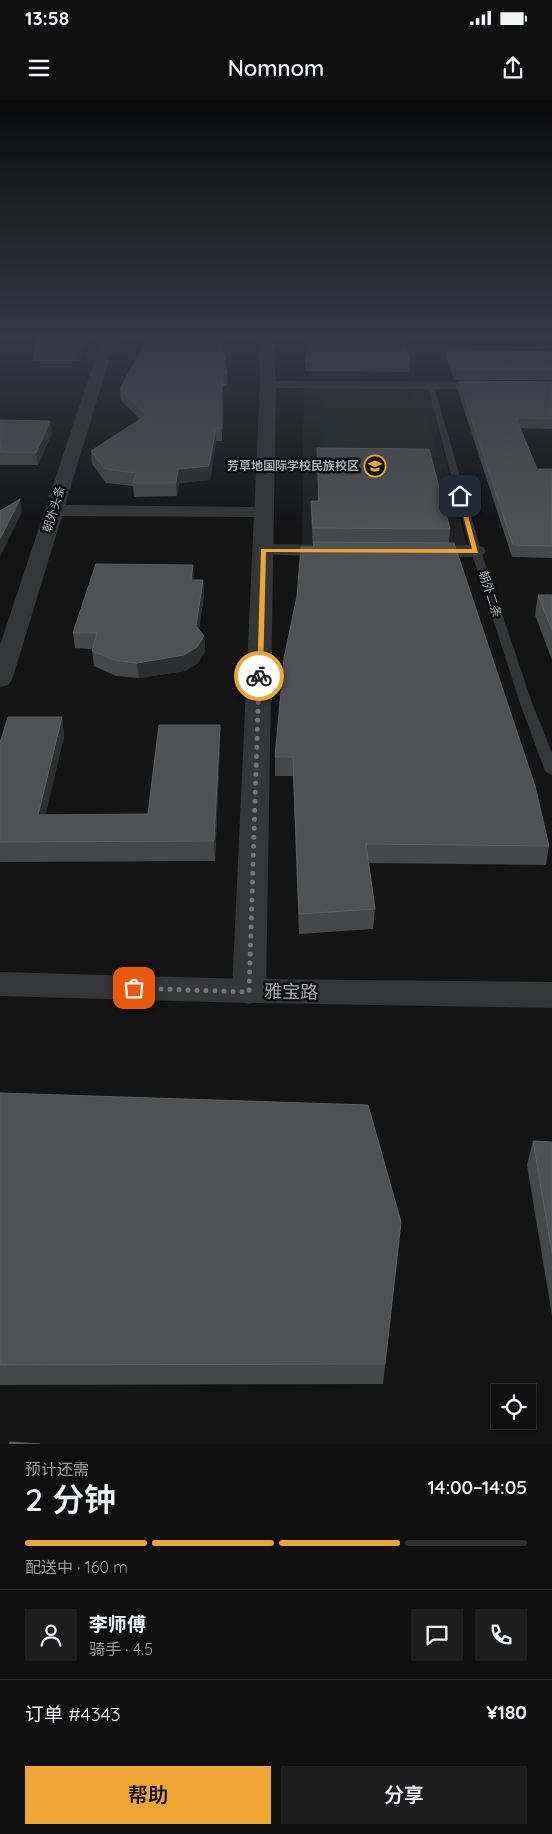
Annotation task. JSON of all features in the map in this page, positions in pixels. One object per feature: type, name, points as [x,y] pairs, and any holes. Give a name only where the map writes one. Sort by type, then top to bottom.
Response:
[{"type":"street","name":"朝外头条","points":[[0,680],[89,401]]},
{"type":"street","points":[[249,992],[268,401]]},
{"type":"street","points":[[53,510],[264,512]]},
{"type":"street","points":[[264,550],[350,551]]},
{"type":"street","points":[[408,551],[476,551]]},
{"type":"street","name":"雅宝路","points":[[0,984],[249,992],[552,996]]},
{"type":"lane","name":"朝外二条","points":[[434,401],[476,551],[526,703],[552,771]]},
{"type":"shaded area","name":"芳草地国际学校民族校区","points":[[304,401],[431,401],[467,547],[302,545]]},
{"type":"shaded area","points":[[324,401],[425,401],[437,457],[324,456]]},
{"type":"building","points":[[132,401],[222,401],[222,429],[216,428],[209,466],[178,469],[176,483],[133,483],[136,473],[105,469],[91,451],[147,415]]},
{"type":"building","points":[[465,401],[552,401],[552,419],[516,418],[537,469],[552,469],[552,546],[513,545]]},
{"type":"building","points":[[0,420],[50,421],[36,453],[0,452]]},
{"type":"building","points":[[317,448],[429,449],[450,529],[313,528],[311,501],[319,501]]},
{"type":"building","points":[[20,499],[0,539],[0,511]]},
{"type":"building","points":[[313,542],[454,543],[535,786],[549,846],[366,844],[375,909],[299,914],[293,757],[275,757],[284,658],[297,596],[301,547],[314,547]]},
{"type":"building","points":[[96,564],[193,565],[191,580],[203,580],[196,626],[204,636],[197,647],[184,655],[137,663],[114,660],[92,651],[97,633],[73,633]]},
{"type":"building","points":[[538,595],[552,595],[552,630]]},
{"type":"building","points":[[8,717],[62,717],[38,815],[148,814],[159,725],[220,725],[214,841],[0,842],[0,743]]},
{"type":"building","points":[[0,1093],[368,1105],[401,1222],[385,1364],[0,1365]]},
{"type":"building","points":[[533,1141],[552,1142],[552,1253]]},
{"type":"building","points":[[10,1442],[40,1444],[9,1444]]},
{"type":"way so far","points":[[134,988],[249,992],[259,676]]},
{"type":"place","name":"芳草地国际学校民族校区","points":[[375,466]]},
{"type":"route","points":[[259,676],[264,550],[476,551],[460,496]]}]
